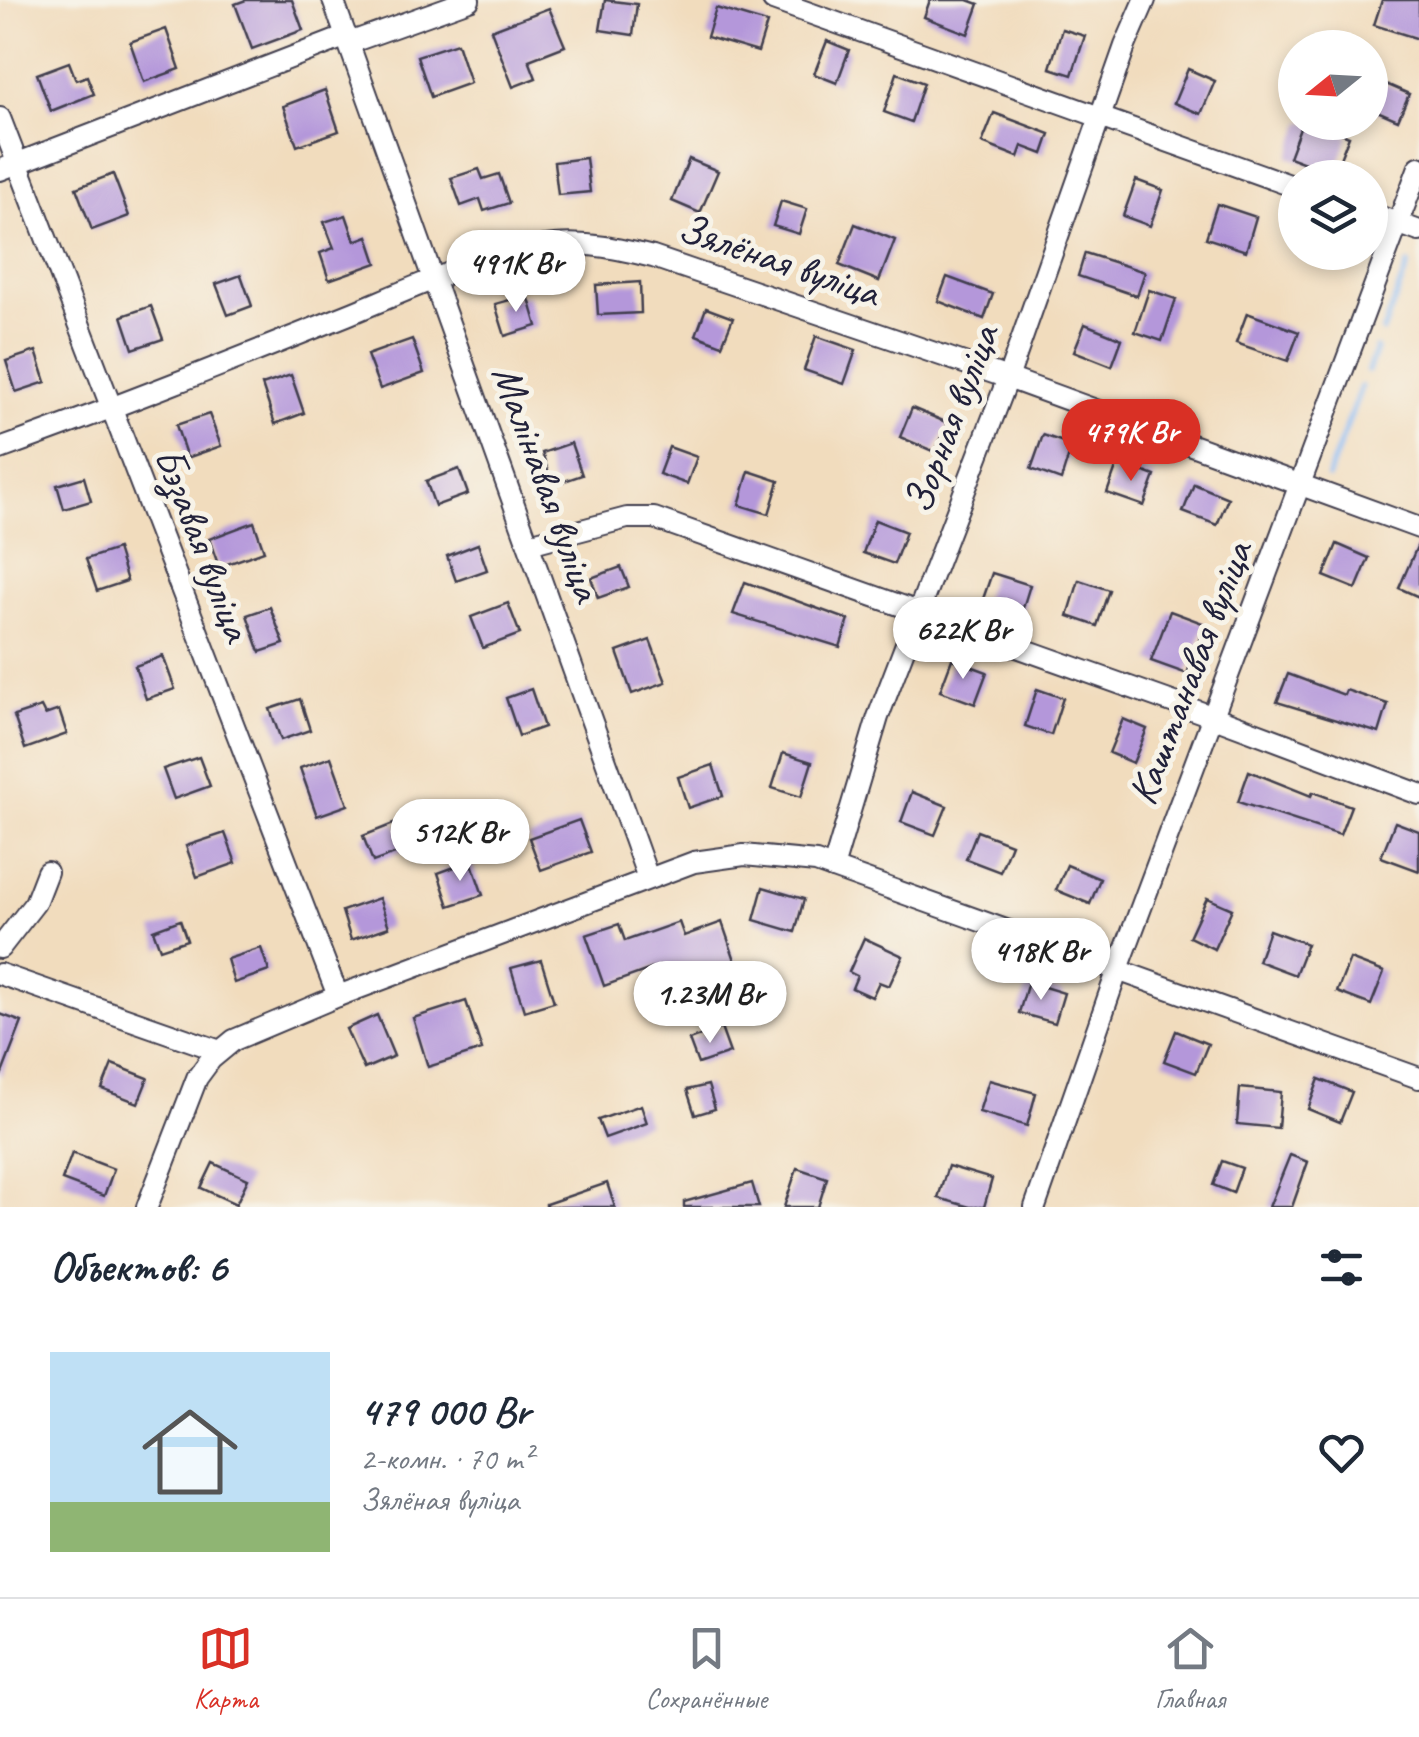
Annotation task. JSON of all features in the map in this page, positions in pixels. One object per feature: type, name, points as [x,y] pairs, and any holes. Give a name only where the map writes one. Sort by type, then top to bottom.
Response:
[{"type":"street","name":"Малінавая вуліца","points":[[333,0],[648,878]]},
{"type":"street","points":[[8,166],[348,39],[469,0]]},
{"type":"street","points":[[773,0],[1278,180]]},
{"type":"street","name":"Зорная вуліца","points":[[834,868],[878,717],[1008,378],[1124,46],[1145,0]]},
{"type":"street","name":"Бэзавая вуліца","points":[[0,118],[8,166],[111,410],[338,996]]},
{"type":"street","name":"Каштанавая вуліца","points":[[1035,1207],[1118,969],[1300,486],[1409,227],[1419,167]]},
{"type":"street","name":"Зялёная вуліца","points":[[0,449],[111,410],[434,280],[512,254],[554,245],[602,246],[652,256],[1008,378],[1419,528]]},
{"type":"street","points":[[529,544],[626,518],[654,518],[1419,794]]},
{"type":"street","points":[[146,1207],[197,1078],[220,1051],[257,1030],[338,996],[648,878],[694,862],[731,856],[816,862],[1419,1078]]},
{"type":"street","points":[[0,948],[34,902],[47,872]]},
{"type":"street","points":[[0,974],[220,1051]]},
{"type":"building","points":[[246,0],[292,0],[303,30],[252,49],[235,4]]},
{"type":"building","points":[[605,0],[637,4],[633,35],[600,30]]},
{"type":"building","points":[[930,0],[968,0],[979,4],[968,34],[924,17]]},
{"type":"building","points":[[1382,0],[1419,0],[1419,39],[1374,25]]},
{"type":"building","points":[[549,8],[565,46],[529,60],[536,78],[513,87],[491,30]]},
{"type":"building","points":[[716,8],[767,23],[758,52],[707,37]]},
{"type":"building","points":[[166,29],[180,69],[144,82],[130,42]]},
{"type":"building","points":[[1062,29],[1085,36],[1072,75],[1050,68]]},
{"type":"building","points":[[827,41],[849,50],[837,83],[814,74]]},
{"type":"building","points":[[457,43],[470,83],[431,97],[417,56]]},
{"type":"building","points":[[69,62],[76,80],[87,76],[94,94],[51,111],[37,74]]},
{"type":"building","points":[[1188,69],[1215,81],[1201,114],[1174,103]]},
{"type":"building","points":[[897,73],[924,83],[911,122],[884,112]]},
{"type":"building","points":[[1388,85],[1409,94],[1398,120],[1388,116]]},
{"type":"building","points":[[325,90],[339,131],[297,146],[283,106]]},
{"type":"building","points":[[994,113],[1050,134],[1043,154],[1022,146],[1018,157],[982,143]]},
{"type":"building","points":[[1295,140],[1347,140],[1340,160],[1289,157]]},
{"type":"building","points":[[586,158],[590,192],[558,195],[554,162]]},
{"type":"building","points":[[689,159],[718,171],[700,213],[672,201]]},
{"type":"building","points":[[479,169],[483,179],[499,174],[509,203],[484,211],[480,199],[461,206],[451,178]]},
{"type":"building","points":[[113,174],[129,216],[92,230],[76,188]]},
{"type":"building","points":[[1136,180],[1163,190],[1150,226],[1123,216]]},
{"type":"building","points":[[781,201],[807,209],[799,234],[773,226]]},
{"type":"building","points":[[1217,204],[1256,217],[1246,251],[1206,238]]},
{"type":"building","points":[[346,215],[355,241],[368,236],[377,263],[329,280],[320,253],[334,248],[324,222]]},
{"type":"building","points":[[855,224],[895,240],[879,281],[839,265]]},
{"type":"building","points":[[1085,253],[1145,272],[1137,296],[1078,276]]},
{"type":"building","points":[[241,275],[252,306],[228,315],[216,284]]},
{"type":"building","points":[[947,277],[993,294],[984,319],[938,301]]},
{"type":"building","points":[[640,282],[641,313],[598,315],[596,285]]},
{"type":"building","points":[[1149,290],[1176,299],[1162,341],[1135,332]]},
{"type":"building","points":[[528,295],[537,326],[505,336],[495,304]]},
{"type":"building","points":[[151,306],[163,339],[133,349],[122,316]]},
{"type":"building","points":[[706,308],[733,318],[722,345],[696,335]]},
{"type":"building","points":[[1247,313],[1299,332],[1288,361],[1236,343]]},
{"type":"building","points":[[1085,324],[1122,339],[1112,366],[1074,351]]},
{"type":"building","points":[[816,336],[856,350],[844,384],[804,370]]},
{"type":"building","points":[[412,339],[424,373],[380,389],[367,355]]},
{"type":"building","points":[[36,351],[46,382],[16,392],[6,361]]},
{"type":"building","points":[[291,375],[304,413],[275,424],[262,385]]},
{"type":"building","points":[[912,408],[948,423],[935,452],[900,437]]},
{"type":"building","points":[[209,414],[221,446],[187,458],[176,425]]},
{"type":"building","points":[[1043,435],[1072,445],[1061,480],[1031,469]]},
{"type":"building","points":[[571,443],[582,475],[553,485],[542,453]]},
{"type":"building","points":[[669,447],[697,457],[687,484],[659,474]]},
{"type":"building","points":[[1118,462],[1155,476],[1144,506],[1107,493]]},
{"type":"building","points":[[459,469],[468,494],[435,506],[426,481]]},
{"type":"building","points":[[749,471],[779,481],[769,514],[739,505]]},
{"type":"building","points":[[84,477],[91,501],[64,509],[57,485]]},
{"type":"building","points":[[1194,484],[1228,498],[1217,525],[1183,512]]},
{"type":"building","points":[[875,520],[906,532],[894,564],[863,553]]},
{"type":"building","points":[[254,522],[264,551],[219,567],[209,539]]},
{"type":"building","points":[[1419,542],[1419,597],[1399,588]]},
{"type":"building","points":[[478,544],[487,570],[456,581],[447,556]]},
{"type":"building","points":[[1337,544],[1369,558],[1356,589],[1324,576]]},
{"type":"building","points":[[117,549],[127,581],[97,591],[86,559]]},
{"type":"building","points":[[621,567],[629,587],[598,598],[591,578]]},
{"type":"building","points":[[992,573],[1030,585],[1022,611],[983,599]]},
{"type":"building","points":[[1079,580],[1109,590],[1097,626],[1068,616]]},
{"type":"building","points":[[745,582],[849,620],[840,647],[733,614]]},
{"type":"building","points":[[508,603],[520,634],[483,648],[471,617]]},
{"type":"building","points":[[270,607],[284,644],[260,652],[247,615]]},
{"type":"building","points":[[1170,611],[1205,624],[1187,674],[1151,661]]},
{"type":"building","points":[[650,640],[666,682],[632,694],[617,652]]},
{"type":"building","points":[[163,656],[175,689],[146,699],[135,666]]},
{"type":"building","points":[[952,659],[987,672],[975,704],[940,691]]},
{"type":"building","points":[[1288,674],[1344,695],[1346,690],[1388,704],[1379,733],[1277,702]]},
{"type":"building","points":[[531,689],[544,727],[519,736],[506,698]]},
{"type":"building","points":[[1037,689],[1063,698],[1051,735],[1025,726]]},
{"type":"building","points":[[300,699],[310,730],[281,740],[270,709]]},
{"type":"building","points":[[41,707],[45,715],[59,710],[67,734],[25,749],[14,716]]},
{"type":"building","points":[[1123,719],[1147,729],[1133,763],[1109,753]]},
{"type":"building","points":[[783,753],[812,762],[801,797],[772,788]]},
{"type":"building","points":[[199,757],[210,786],[174,799],[163,769]]},
{"type":"building","points":[[331,757],[348,805],[317,816],[300,768]]},
{"type":"building","points":[[713,765],[723,796],[688,808],[678,777]]},
{"type":"building","points":[[1249,771],[1311,796],[1313,792],[1351,806],[1340,835],[1238,802]]},
{"type":"building","points":[[912,792],[947,806],[935,835],[901,822]]},
{"type":"building","points":[[579,820],[591,852],[541,870],[529,838]]},
{"type":"building","points":[[1395,822],[1419,831],[1419,871],[1381,857]]},
{"type":"building","points":[[396,823],[406,850],[373,862],[363,836]]},
{"type":"building","points":[[977,831],[1011,844],[1000,872],[966,859]]},
{"type":"building","points":[[225,833],[236,863],[197,877],[186,846]]},
{"type":"building","points":[[471,861],[483,895],[449,906],[438,873]]},
{"type":"building","points":[[1067,865],[1100,879],[1090,904],[1056,890]]},
{"type":"building","points":[[763,887],[804,899],[795,932],[754,920]]},
{"type":"building","points":[[379,898],[389,927],[351,940],[342,911]]},
{"type":"building","points":[[1207,898],[1232,909],[1214,949],[1189,937]]},
{"type":"building","points":[[180,920],[187,940],[160,949],[153,930]]},
{"type":"building","points":[[679,922],[684,936],[722,922],[736,963],[688,979],[692,990],[670,997],[659,966],[604,986],[586,935],[619,924],[625,941]]},
{"type":"building","points":[[1269,930],[1307,944],[1295,975],[1258,961]]},
{"type":"building","points":[[864,938],[903,956],[889,986],[879,982],[872,997],[852,988],[857,976],[849,972]]},
{"type":"building","points":[[261,948],[269,971],[234,983],[227,959]]},
{"type":"building","points":[[1350,959],[1384,972],[1371,1005],[1337,992]]},
{"type":"building","points":[[541,960],[554,1002],[524,1011],[511,968]]},
{"type":"building","points":[[1028,982],[1064,993],[1055,1023],[1019,1013]]},
{"type":"building","points":[[466,1001],[482,1050],[428,1067],[413,1018]]},
{"type":"building","points":[[0,1014],[22,1022],[1,1076],[0,1076]]},
{"type":"building","points":[[377,1015],[394,1056],[364,1069],[346,1029]]},
{"type":"building","points":[[721,1028],[730,1053],[698,1064],[689,1040]]},
{"type":"building","points":[[1176,1031],[1208,1044],[1196,1073],[1164,1061]]},
{"type":"building","points":[[112,1064],[148,1078],[138,1103],[102,1089]]},
{"type":"building","points":[[1319,1079],[1352,1092],[1340,1122],[1308,1109]]},
{"type":"building","points":[[989,1080],[1036,1093],[1027,1126],[979,1112]]},
{"type":"building","points":[[708,1085],[715,1109],[695,1115],[687,1090]]},
{"type":"building","points":[[1240,1088],[1281,1092],[1278,1128],[1237,1124]]},
{"type":"building","points":[[641,1105],[647,1123],[605,1138],[598,1120]]},
{"type":"building","points":[[72,1153],[114,1169],[104,1196],[62,1180]]},
{"type":"building","points":[[1290,1155],[1308,1162],[1292,1207],[1269,1207]]},
{"type":"building","points":[[1222,1161],[1242,1168],[1233,1193],[1213,1185]]},
{"type":"building","points":[[213,1163],[248,1179],[236,1204],[201,1188]]},
{"type":"building","points":[[948,1166],[992,1179],[984,1207],[938,1198]]},
{"type":"building","points":[[797,1168],[827,1178],[818,1207],[784,1207]]},
{"type":"building","points":[[607,1183],[615,1207],[546,1207],[546,1204]]},
{"type":"building","points":[[752,1183],[759,1207],[684,1207],[684,1202]]},
{"type":"waterway","points":[[1383,331],[1408,265]]},
{"type":"waterway","points":[[1368,371],[1376,349]]},
{"type":"waterway","points":[[1328,477],[1361,387]]}]
